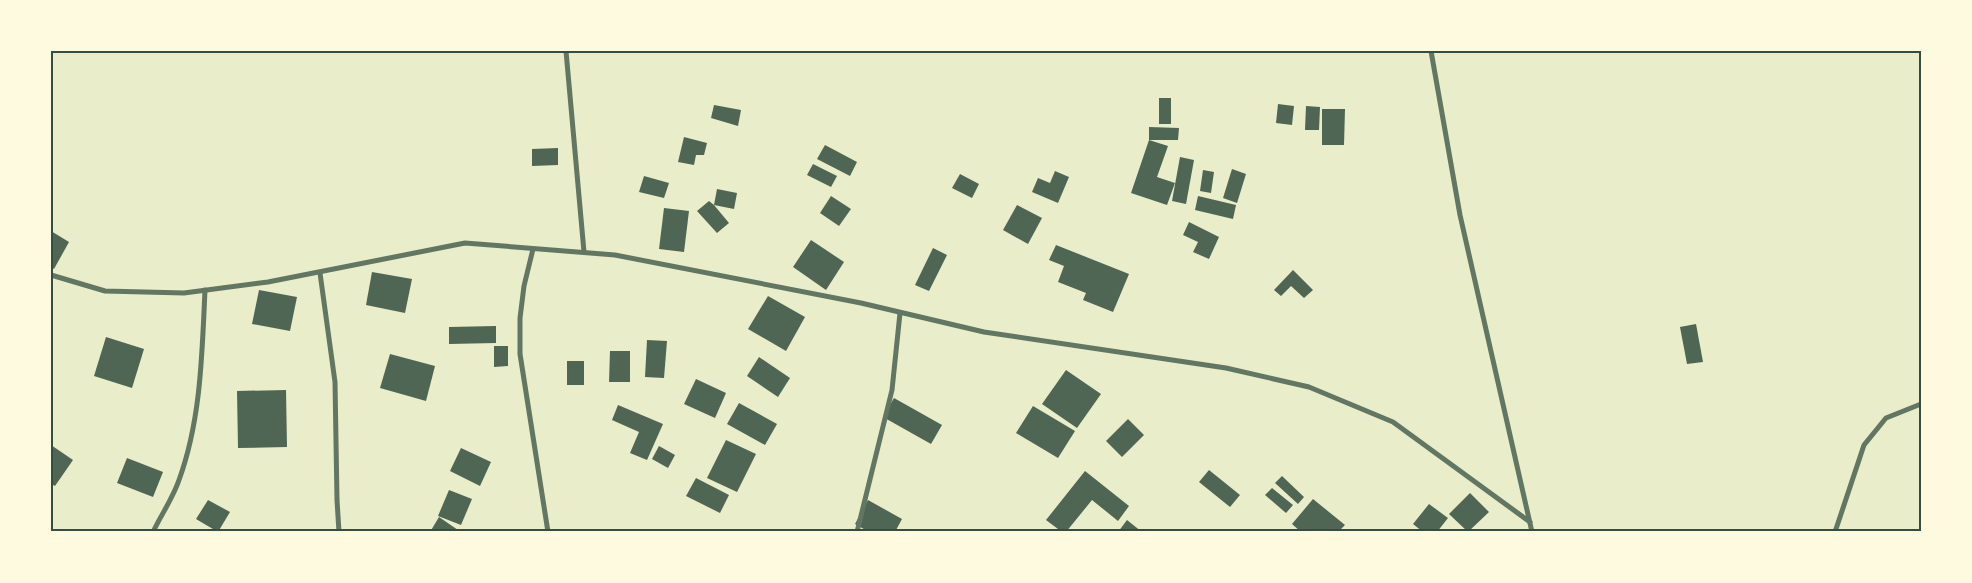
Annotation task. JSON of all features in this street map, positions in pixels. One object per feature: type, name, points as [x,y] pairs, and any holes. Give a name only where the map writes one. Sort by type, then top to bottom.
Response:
[{"type":"street","points":[[566,51],[584,252]]},
{"type":"street","points":[[1431,51],[1460,215],[1532,532]]},
{"type":"street","points":[[51,276],[105,291],[184,293],[320,272],[465,243],[615,255],[984,332],[1216,367],[1309,387],[1394,422],[1530,522]]},
{"type":"street","points":[[533,248],[524,286],[520,318],[520,354],[548,532]]},
{"type":"street","points":[[320,272],[335,382],[339,532]]},
{"type":"street","points":[[153,532],[179,481],[194,424],[202,362],[205,290]]},
{"type":"street","points":[[857,532],[892,390],[900,313]]},
{"type":"street","points":[[1835,532],[1864,445],[1886,418],[1921,404]]},
{"type":"building","points":[[1159,98],[1171,98],[1171,124],[1159,124]]},
{"type":"building","points":[[1278,104],[1294,106],[1292,125],[1276,123]]},
{"type":"building","points":[[714,105],[741,110],[738,126],[711,118]]},
{"type":"building","points":[[1306,106],[1320,107],[1319,130],[1305,130]]},
{"type":"building","points":[[1322,109],[1345,109],[1344,145],[1322,145]]},
{"type":"building","points":[[1149,127],[1179,128],[1178,140],[1149,140]]},
{"type":"building","points":[[684,137],[707,143],[704,155],[696,155],[694,165],[678,162]]},
{"type":"building","points":[[1149,140],[1168,146],[1157,177],[1175,183],[1167,205],[1131,193]]},
{"type":"building","points":[[825,145],[857,162],[850,176],[817,159]]},
{"type":"building","points":[[558,148],[558,165],[532,166],[532,149]]},
{"type":"building","points":[[1180,157],[1194,160],[1186,204],[1172,201]]},
{"type":"building","points":[[813,164],[837,176],[831,187],[807,175]]},
{"type":"building","points":[[1232,169],[1246,174],[1237,203],[1223,198]]},
{"type":"building","points":[[1203,170],[1214,172],[1211,193],[1200,191]]},
{"type":"building","points":[[1055,171],[1069,177],[1058,203],[1032,192],[1038,178],[1050,183]]},
{"type":"building","points":[[960,174],[979,184],[972,198],[952,188]]},
{"type":"building","points":[[644,176],[669,183],[664,198],[639,192]]},
{"type":"building","points":[[717,189],[737,193],[734,209],[714,205]]},
{"type":"building","points":[[831,196],[851,209],[839,226],[820,213]]},
{"type":"building","points":[[1198,196],[1236,205],[1233,219],[1195,210]]},
{"type":"building","points":[[709,201],[729,223],[717,233],[697,211]]},
{"type":"building","points":[[1017,205],[1042,218],[1028,244],[1003,230]]},
{"type":"building","points":[[664,208],[689,211],[684,252],[659,249]]},
{"type":"building","points":[[1189,222],[1219,237],[1209,259],[1193,252],[1198,242],[1183,235]]},
{"type":"building","points":[[51,231],[69,242],[54,269],[51,267]]},
{"type":"building","points":[[811,240],[844,262],[826,290],[793,267]]},
{"type":"building","points":[[1056,245],[1129,274],[1113,312],[1083,300],[1086,293],[1058,282],[1064,266],[1049,260]]},
{"type":"building","points":[[933,248],[947,255],[929,291],[915,285]]},
{"type":"building","points":[[1293,270],[1313,290],[1304,298],[1291,286],[1281,296],[1274,290]]},
{"type":"building","points":[[372,272],[412,279],[405,313],[366,305]]},
{"type":"building","points":[[259,290],[297,297],[290,331],[252,324]]},
{"type":"building","points":[[768,296],[805,317],[786,351],[748,329]]},
{"type":"building","points":[[1696,324],[1703,362],[1687,364],[1680,327]]},
{"type":"building","points":[[496,326],[496,343],[449,344],[449,327]]},
{"type":"building","points":[[106,337],[144,349],[132,388],[94,376]]},
{"type":"building","points":[[647,340],[667,341],[664,378],[645,377]]},
{"type":"building","points":[[494,346],[508,346],[508,366],[494,367]]},
{"type":"building","points":[[610,351],[630,351],[630,382],[609,382]]},
{"type":"building","points":[[390,354],[435,366],[426,401],[380,388]]},
{"type":"building","points":[[759,357],[790,378],[778,397],[747,376]]},
{"type":"building","points":[[567,361],[584,361],[584,385],[567,385]]},
{"type":"building","points":[[1066,370],[1101,394],[1077,428],[1042,404]]},
{"type":"building","points":[[696,379],[726,393],[715,418],[684,404]]},
{"type":"building","points":[[286,390],[287,447],[238,448],[237,391]]},
{"type":"building","points":[[894,398],[942,425],[931,444],[883,417]]},
{"type":"building","points":[[739,403],[777,424],[765,445],[727,424]]},
{"type":"building","points":[[618,405],[663,424],[647,460],[630,453],[639,432],[612,420]]},
{"type":"building","points":[[1033,406],[1075,431],[1058,458],[1016,433]]},
{"type":"building","points":[[1128,419],[1144,435],[1122,457],[1106,441]]},
{"type":"building","points":[[726,440],[756,454],[737,492],[707,478]]},
{"type":"building","points":[[51,445],[73,460],[55,486],[51,484]]},
{"type":"building","points":[[659,446],[675,455],[668,468],[652,459]]},
{"type":"building","points":[[461,448],[491,462],[480,486],[450,471]]},
{"type":"building","points":[[127,458],[163,472],[153,497],[117,483]]},
{"type":"building","points":[[1209,470],[1240,495],[1230,507],[1199,482]]},
{"type":"building","points":[[1085,471],[1129,506],[1118,521],[1092,500],[1066,532],[1062,532],[1046,520]]},
{"type":"building","points":[[1282,476],[1304,497],[1298,504],[1275,483]]},
{"type":"building","points":[[696,478],[729,495],[720,513],[686,496]]},
{"type":"building","points":[[1272,488],[1293,505],[1286,513],[1265,495]]},
{"type":"building","points":[[449,490],[472,499],[461,525],[438,516]]},
{"type":"building","points":[[1470,493],[1489,512],[1468,532],[1449,514]]},
{"type":"building","points":[[1313,499],[1345,525],[1338,532],[1320,532],[1318,529],[1316,532],[1301,532],[1292,524]]},
{"type":"building","points":[[208,500],[230,512],[218,532],[196,519]]},
{"type":"building","points":[[868,500],[902,519],[895,532],[869,532],[855,524]]},
{"type":"building","points":[[1429,504],[1448,518],[1437,532],[1423,532],[1413,524]]},
{"type":"building","points":[[439,517],[458,530],[457,532],[430,532]]},
{"type":"building","points":[[1127,520],[1142,532],[1118,532]]}]
